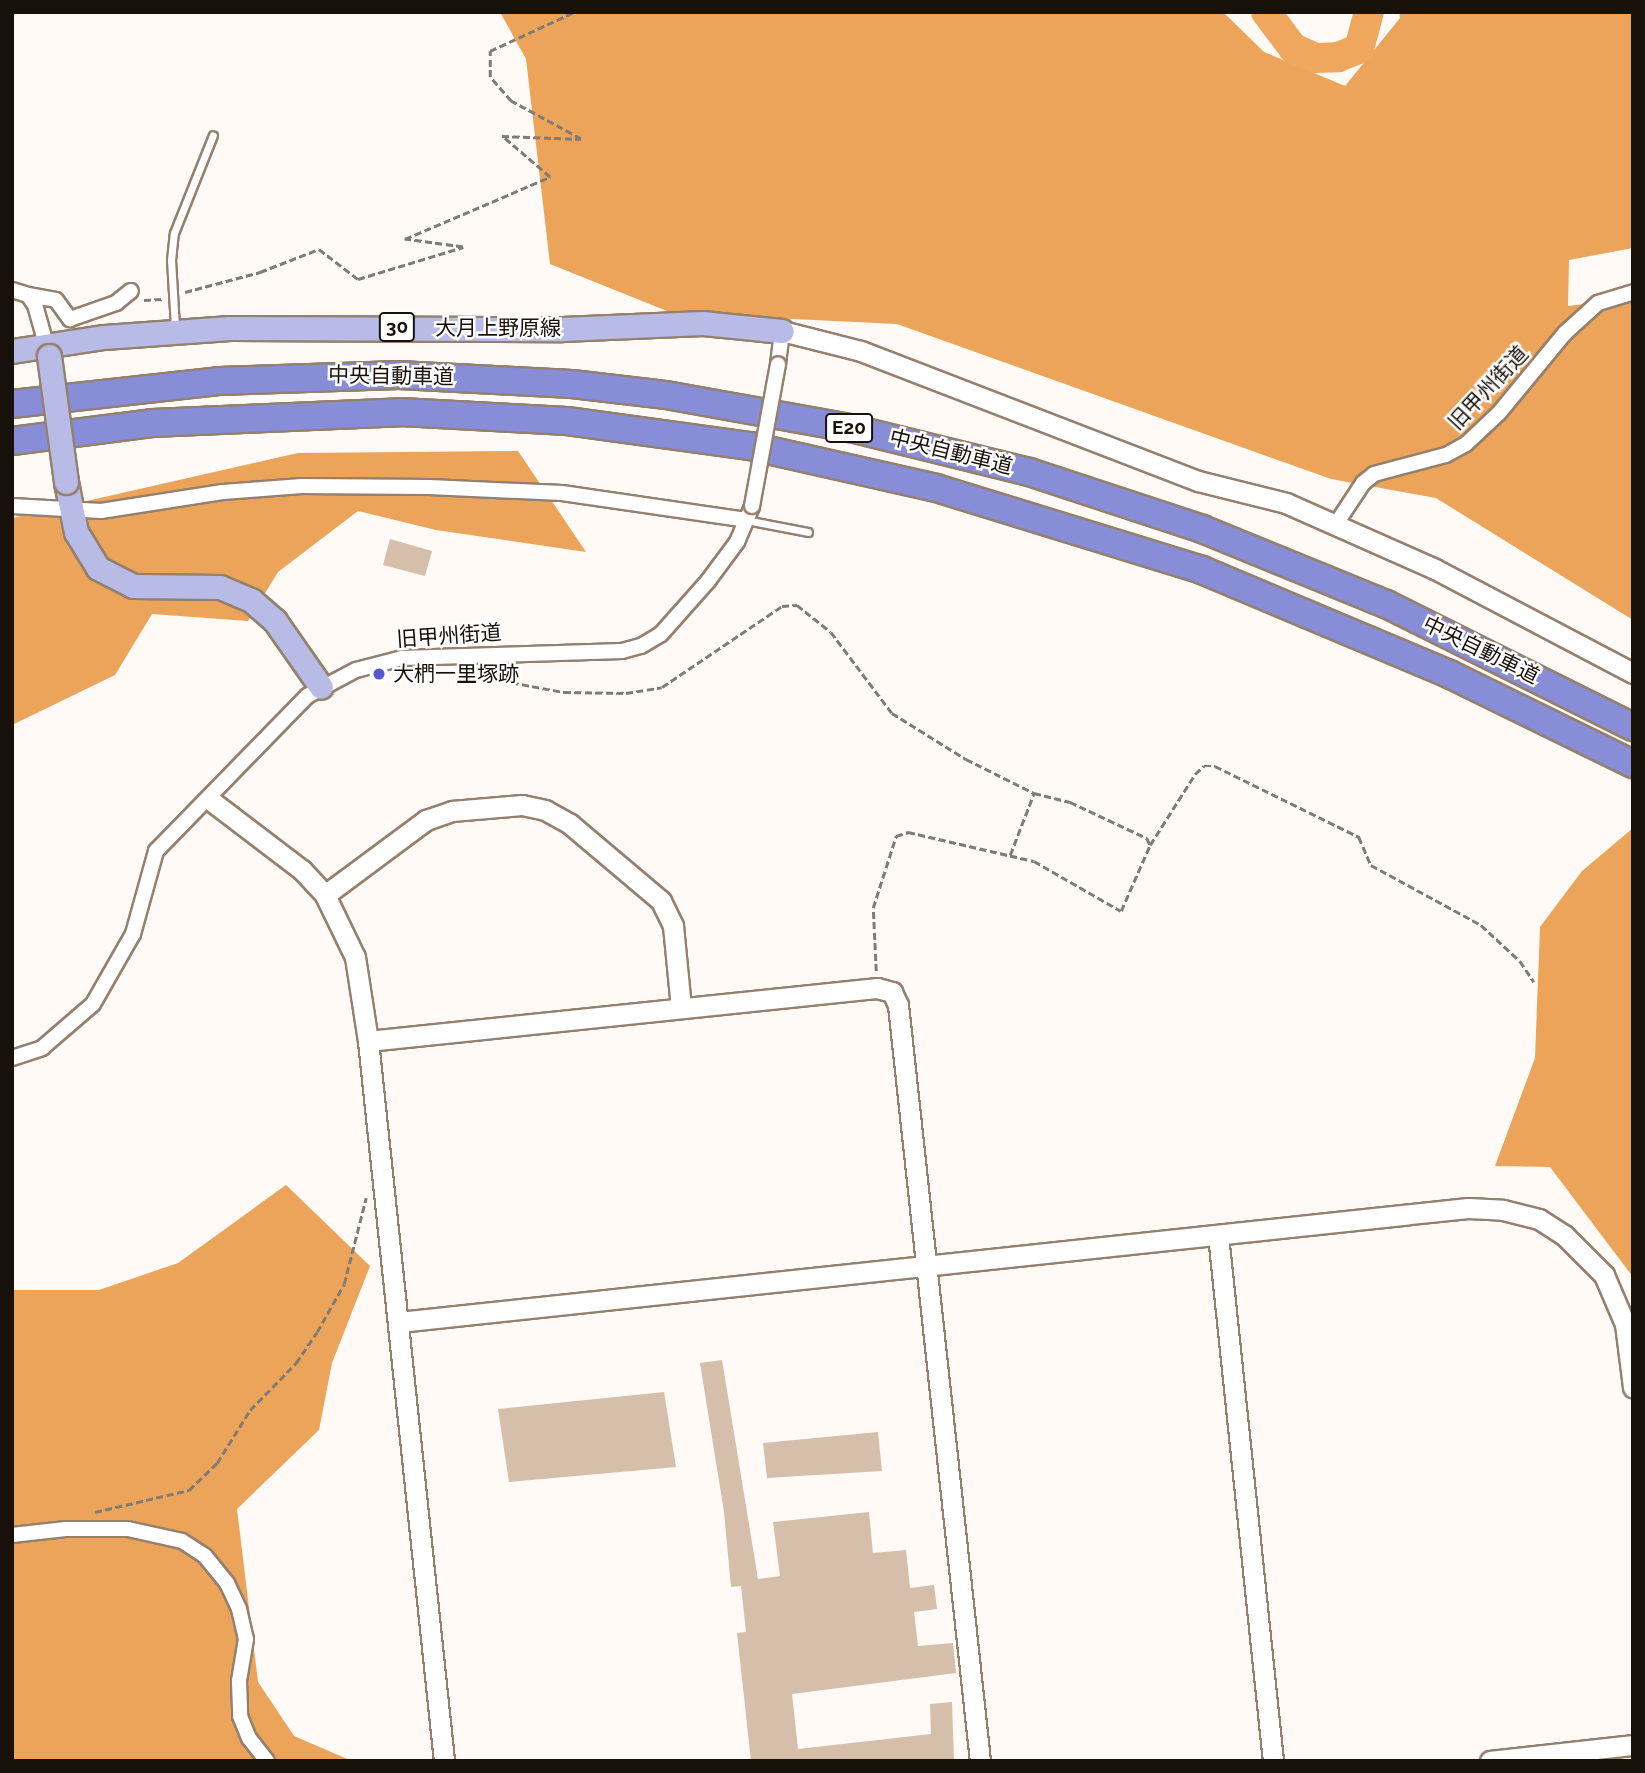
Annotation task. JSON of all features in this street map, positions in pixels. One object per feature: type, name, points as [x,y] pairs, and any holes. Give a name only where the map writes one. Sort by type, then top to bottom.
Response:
[{"type":"highway","name":"中央自動車道","points":[[12,404],[219,381],[399,375],[572,384],[811,420],[1028,472],[1202,528],[1385,604],[1633,727]]},
{"type":"highway","name":"中央自動車道","points":[[12,441],[152,423],[401,412],[567,421],[763,449],[936,488],[1202,570],[1438,669],[1633,764]]},
{"type":"main road","name":"大月上野原線","points":[[12,351],[47,350],[175,332],[329,326],[562,329],[663,323],[782,331]]},
{"type":"main road","points":[[47,350],[70,511],[89,558],[121,582],[220,587],[251,600],[275,621],[321,687]]},
{"type":"street","points":[[12,290],[56,300],[70,318],[117,303],[131,291]]},
{"type":"street","name":"旧甲州街道","points":[[1336,524],[1363,482],[1374,474],[1446,455],[1466,444],[1499,413],[1565,333],[1598,303],[1633,292]]},
{"type":"street","points":[[28,295],[47,350]]},
{"type":"street","points":[[782,331],[861,351],[1198,481],[1286,503],[1435,569],[1633,673]]},
{"type":"street","name":"旧甲州街道","points":[[12,1058],[52,1041],[108,984],[134,933],[156,851],[181,821],[210,800],[307,696],[321,687],[376,664],[433,655],[622,651],[641,646],[662,634],[737,542],[752,506],[782,331]]},
{"type":"street","points":[[12,506],[70,511],[302,486],[403,487],[562,493],[746,520]]},
{"type":"street","points":[[210,800],[302,870],[325,895],[355,957],[368,1041],[444,1761]]},
{"type":"street","points":[[325,895],[426,820],[452,811],[522,805],[545,810],[570,824],[662,901],[673,926],[681,1007]]},
{"type":"street","points":[[368,1041],[877,988],[891,992],[898,1005],[980,1761]]},
{"type":"street","points":[[399,1322],[926,1268],[1468,1208],[1503,1210],[1539,1219],[1584,1250],[1604,1275],[1625,1324],[1633,1387]]},
{"type":"street","points":[[1218,1235],[1273,1761]]},
{"type":"street","points":[[12,1535],[66,1529],[128,1529],[181,1541],[205,1556],[227,1583],[239,1609],[246,1639],[239,1681],[240,1716],[249,1738],[267,1761]]},
{"type":"street","points":[[1490,1761],[1633,1745]]},
{"type":"lane","points":[[175,332],[171,260],[174,233],[213,135]]},
{"type":"lane","points":[[746,520],[808,531]]},
{"type":"path","points":[[117,303],[162,299],[260,272],[318,249],[358,279],[463,247],[405,239],[550,177],[502,136],[581,139],[511,101],[490,77],[490,51],[574,12]]},
{"type":"path","points":[[433,655],[451,671],[525,686],[564,692],[626,693],[662,687],[782,606],[796,605],[831,632],[891,713],[965,759],[1034,793],[1070,802],[1147,838],[1150,845]]},
{"type":"path","points":[[877,988],[873,908],[896,836],[908,832],[1034,861],[1121,911],[1150,845],[1195,774],[1205,766],[1215,766],[1359,837],[1371,865],[1481,925],[1520,961],[1534,982]]},
{"type":"path","points":[[1010,855],[1034,793]]},
{"type":"path","points":[[87,1514],[189,1490],[217,1463],[250,1410],[296,1363],[344,1284],[368,1194]]},
{"type":"shaded area","points":[[500,12],[1223,12],[1264,52],[1345,86],[1400,18],[1399,12],[1633,12],[1633,248],[1569,260],[1568,306],[1633,298],[1633,620],[1436,498],[1331,479],[897,324],[672,313],[550,264],[526,59]]},
{"type":"shaded area","points":[[518,451],[586,552],[436,530],[358,511],[278,572],[248,621],[152,614],[115,675],[12,725],[12,518],[298,453]]},
{"type":"shaded area","points":[[1633,828],[1633,1277],[1550,1167],[1495,1166],[1535,1058],[1540,927],[1582,871]]},
{"type":"shaded area","points":[[286,1185],[370,1266],[332,1363],[319,1430],[237,1509],[258,1682],[294,1736],[352,1761],[12,1761],[12,1290],[99,1290],[178,1263]]},
{"type":"building","points":[[390,539],[432,551],[425,576],[383,565]]},
{"type":"building","points":[[722,1360],[758,1579],[780,1576],[773,1522],[869,1512],[873,1553],[906,1550],[910,1588],[934,1585],[937,1609],[914,1612],[918,1646],[953,1643],[956,1673],[792,1694],[798,1749],[931,1734],[930,1704],[952,1702],[954,1761],[751,1761],[737,1633],[746,1632],[741,1586],[731,1587],[724,1512],[700,1363]]},
{"type":"building","points":[[664,1392],[676,1467],[509,1482],[498,1409]]},
{"type":"building","points":[[878,1432],[882,1471],[767,1478],[763,1443]]},
{"type":"waterway","points":[[1266,12],[1293,48],[1315,58],[1338,57],[1359,49],[1369,12]]},
{"type":"place","name":"大椚一里塚跡","points":[[379,674]]}]
